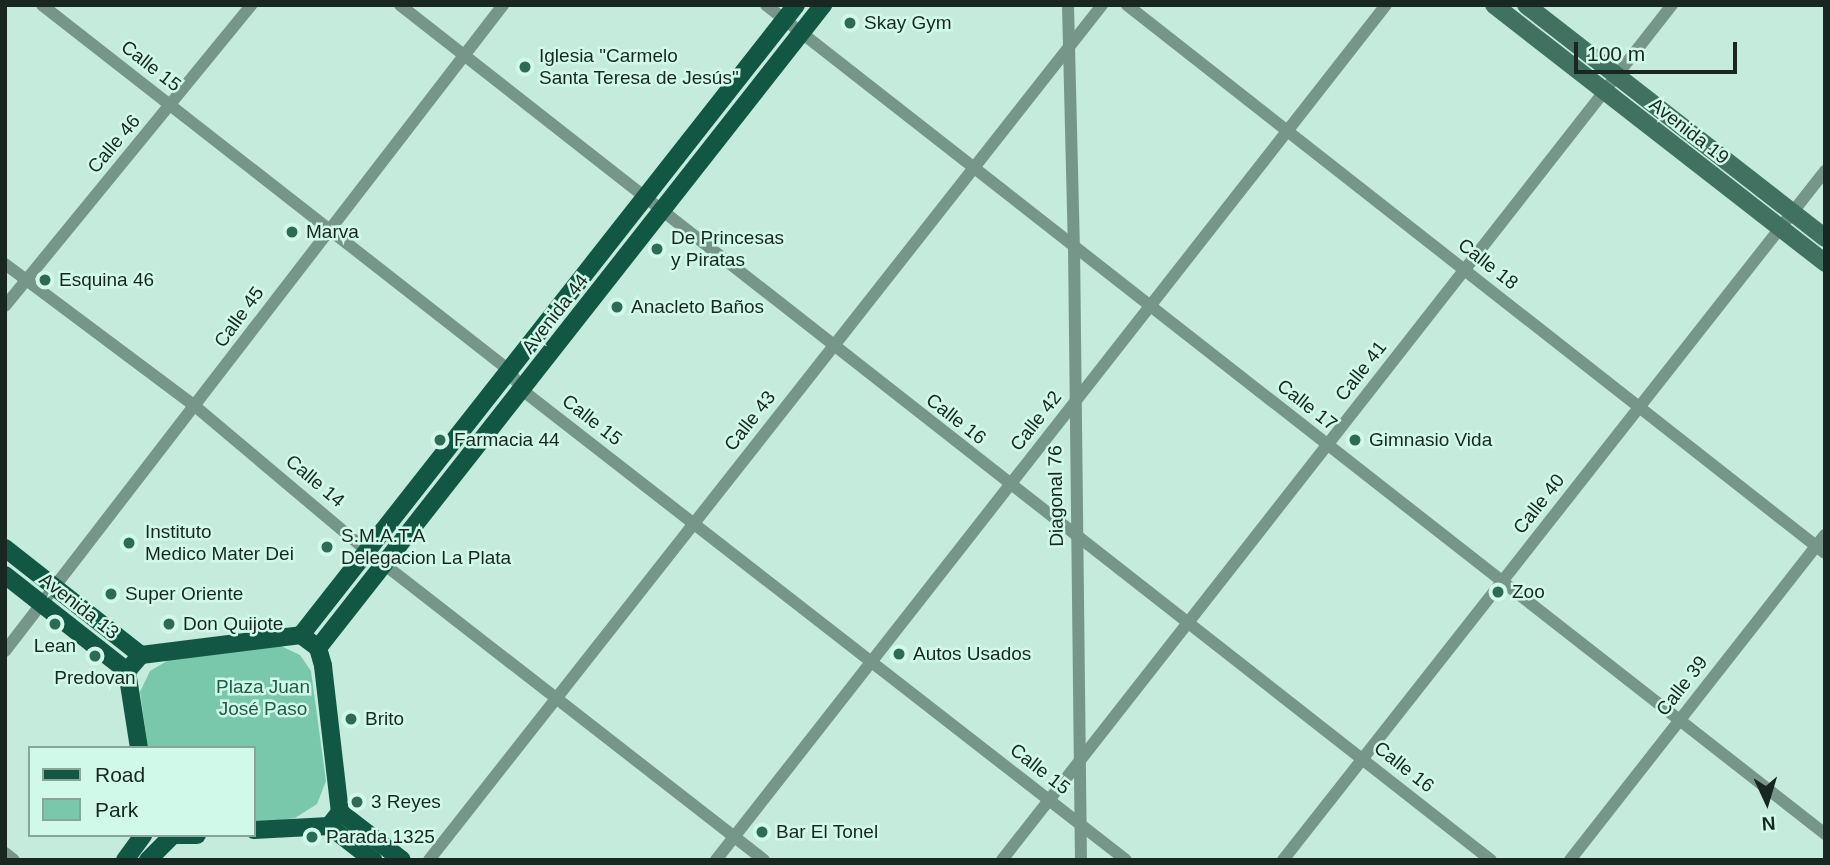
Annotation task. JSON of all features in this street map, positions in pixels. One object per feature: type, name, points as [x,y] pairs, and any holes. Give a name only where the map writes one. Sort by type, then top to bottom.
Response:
[{"type":"main road","name":"Avenida 44","points":[[301,635],[796,5]]},
{"type":"main road","name":"Avenida 44","points":[[318,648],[823,5]]},
{"type":"main road","name":"Avenida 19","points":[[1494,5],[1825,263]]},
{"type":"main road","name":"Avenida 19","points":[[1527,5],[1825,238]]},
{"type":"main road","name":"Avenida 13","points":[[5,548],[141,655]]},
{"type":"main road","name":"Avenida 13","points":[[5,575],[127,671]]},
{"type":"main road","points":[[139,746],[127,671],[141,655],[301,635],[318,648],[335,819],[373,860]]},
{"type":"main road","points":[[256,830],[335,819],[402,860]]},
{"type":"main road","points":[[125,860],[142,837]]},
{"type":"main road","points":[[148,860],[168,837]]},
{"type":"street","name":"Calle 15","points":[[42,5],[509,370],[522,390],[1126,860]]},
{"type":"street","name":"Calle 46","points":[[5,306],[251,5]]},
{"type":"street","name":"Calle 16","points":[[400,5],[661,213],[1491,860]]},
{"type":"street","name":"Calle 45","points":[[5,651],[196,407],[328,229],[503,5]]},
{"type":"street","name":"Calle 17","points":[[766,5],[1825,835]]},
{"type":"street","name":"Diagonal 76","points":[[1068,5],[1074,246],[1081,860]]},
{"type":"street","name":"Calle 43","points":[[429,860],[1102,5]]},
{"type":"street","name":"Calle 18","points":[[1127,5],[1639,407],[1823,545]]},
{"type":"street","name":"Calle 42","points":[[716,860],[1386,5]]},
{"type":"street","name":"Calle 41","points":[[1002,860],[1672,5]]},
{"type":"street","name":"Calle 40","points":[[1283,860],[1825,172]]},
{"type":"street","name":"Calle 14","points":[[5,264],[196,407],[367,551],[764,860]]},
{"type":"street","name":"Calle 39","points":[[1570,860],[1679,720],[1823,545]]},
{"type":"street","points":[[5,853],[14,860]]},
{"type":"green space","name":"Plaza Juan José Paso","points":[[279,645],[300,655],[311,671],[326,781],[317,804],[295,818],[256,824],[256,746],[148,746],[140,692],[150,671],[172,658]]},
{"type":"place","name":"Skay Gym","points":[[850,23]]},
{"type":"place","name":"Iglesia \"Carmelo Santa Teresa de Jesús\"","points":[[525,67]]},
{"type":"place","name":"Marva","points":[[292,232]]},
{"type":"place","name":"De Princesas y Piratas","points":[[657,249]]},
{"type":"place","name":"Esquina 46","points":[[45,280]]},
{"type":"place","name":"Anacleto Baños","points":[[617,307]]},
{"type":"place","name":"Farmacia 44","points":[[440,440]]},
{"type":"place","name":"Gimnasio Vida","points":[[1355,440]]},
{"type":"place","name":"Instituto Medico Mater Dei","points":[[129,543]]},
{"type":"place","name":"S.M.A.T.A Delegacion La Plata","points":[[327,547]]},
{"type":"place","name":"Zoo","points":[[1498,592]]},
{"type":"place","name":"Super Oriente","points":[[111,594]]},
{"type":"place","name":"Lean","points":[[55,624]]},
{"type":"place","name":"Don Quijote","points":[[169,624]]},
{"type":"place","name":"Autos Usados","points":[[899,654]]},
{"type":"place","name":"Predovan","points":[[95,656]]},
{"type":"place","name":"Brito","points":[[351,719]]},
{"type":"place","name":"3 Reyes","points":[[357,802]]},
{"type":"place","name":"Bar El Tonel","points":[[762,832]]},
{"type":"place","name":"Parada 1325","points":[[312,837]]}]
